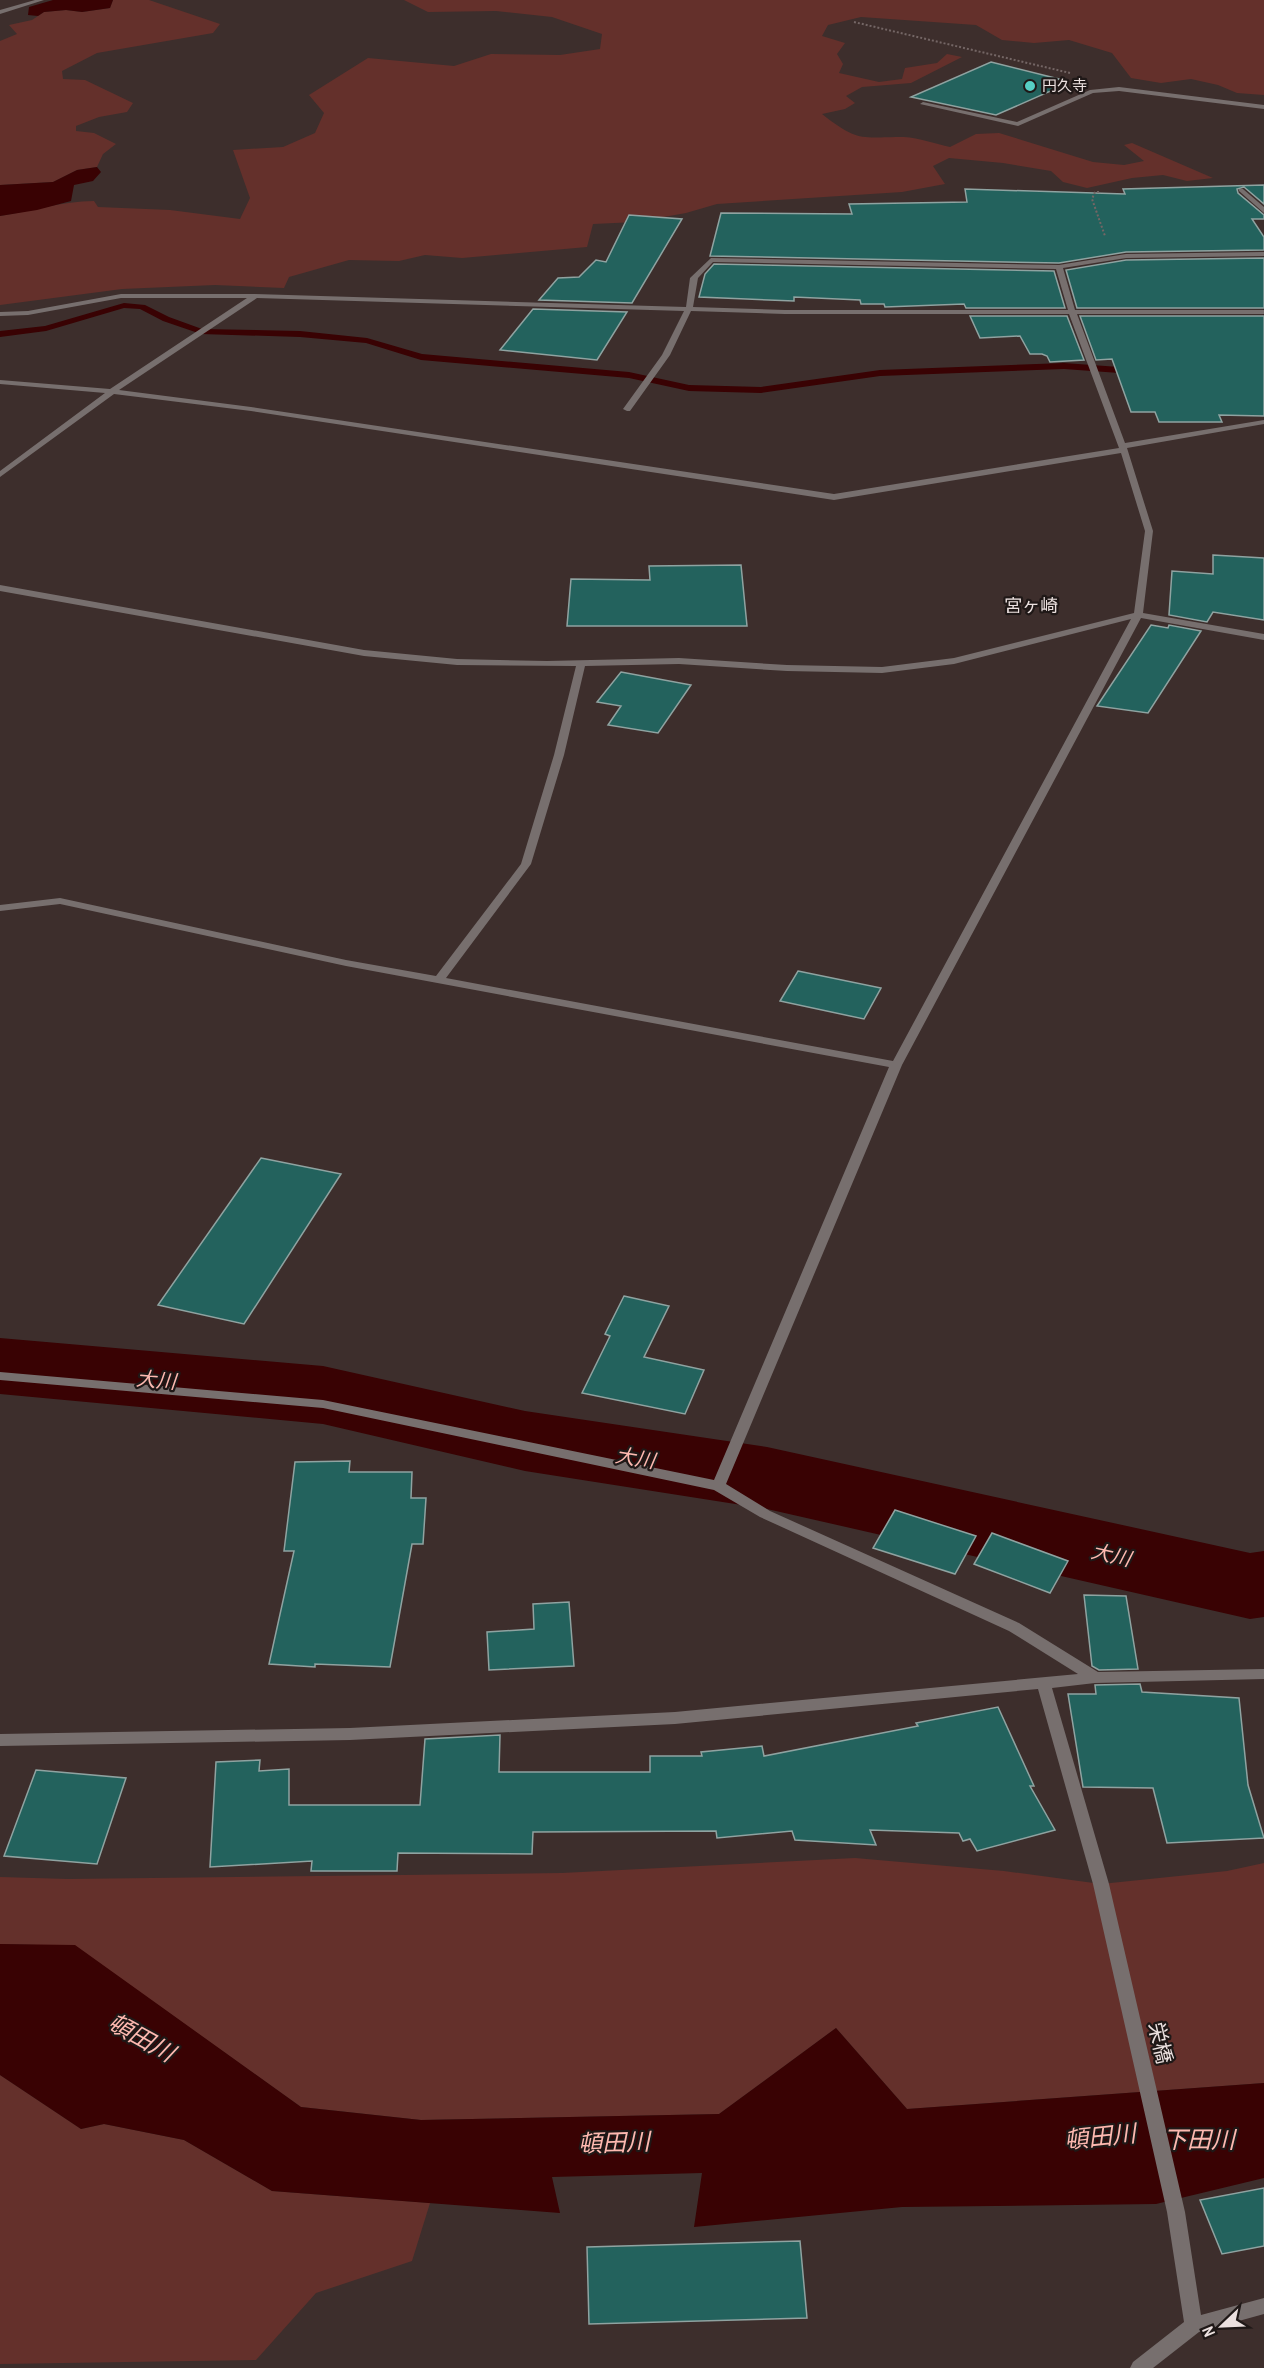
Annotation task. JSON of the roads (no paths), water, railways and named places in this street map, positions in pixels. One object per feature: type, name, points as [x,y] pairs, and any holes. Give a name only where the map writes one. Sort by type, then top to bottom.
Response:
[{"type":"street","points":[[0,12],[41,0]]},
{"type":"street","points":[[923,104],[1018,124],[1092,91],[1119,89],[1264,107]]},
{"type":"street","points":[[1241,190],[1264,212]]},
{"type":"street","points":[[627,409],[666,355],[689,309],[694,278],[711,260],[1059,267],[1116,258],[1264,254]]},
{"type":"street","points":[[718,1486],[896,1065],[1138,615],[1149,531],[1123,448],[1072,312],[1059,267]]},
{"type":"street","points":[[0,314],[28,314],[121,296],[255,296],[785,312],[1264,312]]},
{"type":"street","points":[[0,475],[112,390],[255,296]]},
{"type":"street","points":[[0,382],[112,390],[263,411],[834,498],[1264,422]]},
{"type":"street","points":[[0,588],[364,653],[457,662],[679,662],[882,670],[954,661],[1138,615],[1264,637]]},
{"type":"street","points":[[439,980],[526,864],[559,755],[581,663]]},
{"type":"street","points":[[0,908],[60,901],[346,963],[896,1065]]},
{"type":"street","points":[[0,1376],[322,1404],[718,1486],[765,1514],[1014,1626],[1095,1677]]},
{"type":"street","points":[[0,1740],[350,1734],[675,1718],[1044,1684],[1095,1677],[1264,1674]]},
{"type":"street","name":"栄橋","points":[[1044,1684],[1101,1884],[1176,2212],[1194,2325]]},
{"type":"street","points":[[1139,2368],[1194,2325],[1264,2306]]},
{"type":"water","points":[[53,0],[113,0],[110,8],[82,12],[66,10],[44,12],[38,16],[28,15],[29,7]]},
{"type":"water","points":[[97,167],[101,172],[93,181],[74,185],[71,201],[0,216],[0,185],[53,182],[77,170]]},
{"type":"water","points":[[0,1944],[75,1945],[301,2107],[421,2120],[719,2114],[836,2028],[907,2109],[1264,2083],[1264,2178],[1156,2204],[902,2207],[694,2227],[702,2173],[552,2177],[560,2213],[272,2191],[184,2140],[104,2124],[81,2129],[0,2075]]},
{"type":"waterway","points":[[0,334],[46,328],[124,305],[142,307],[166,319],[201,331],[300,334],[367,341],[421,357],[629,375],[689,388],[761,390],[880,373],[1064,366],[1133,371]]},
{"type":"waterway","name":"大川","points":[[0,1366],[323,1395],[525,1441],[767,1478],[1250,1586],[1264,1584]]},
{"type":"place","name":"円久寺","points":[[1030,86]]},
{"type":"district","name":"宮ヶ崎","points":[[1031,606]]},
{"type":"water label","name":"頓田川","points":[[141,2038]]},
{"type":"water label","name":"頓田川","points":[[1100,2137]]},
{"type":"water label","name":"下田川","points":[[1199,2140]]},
{"type":"water label","name":"頓田川","points":[[614,2143]]}]
